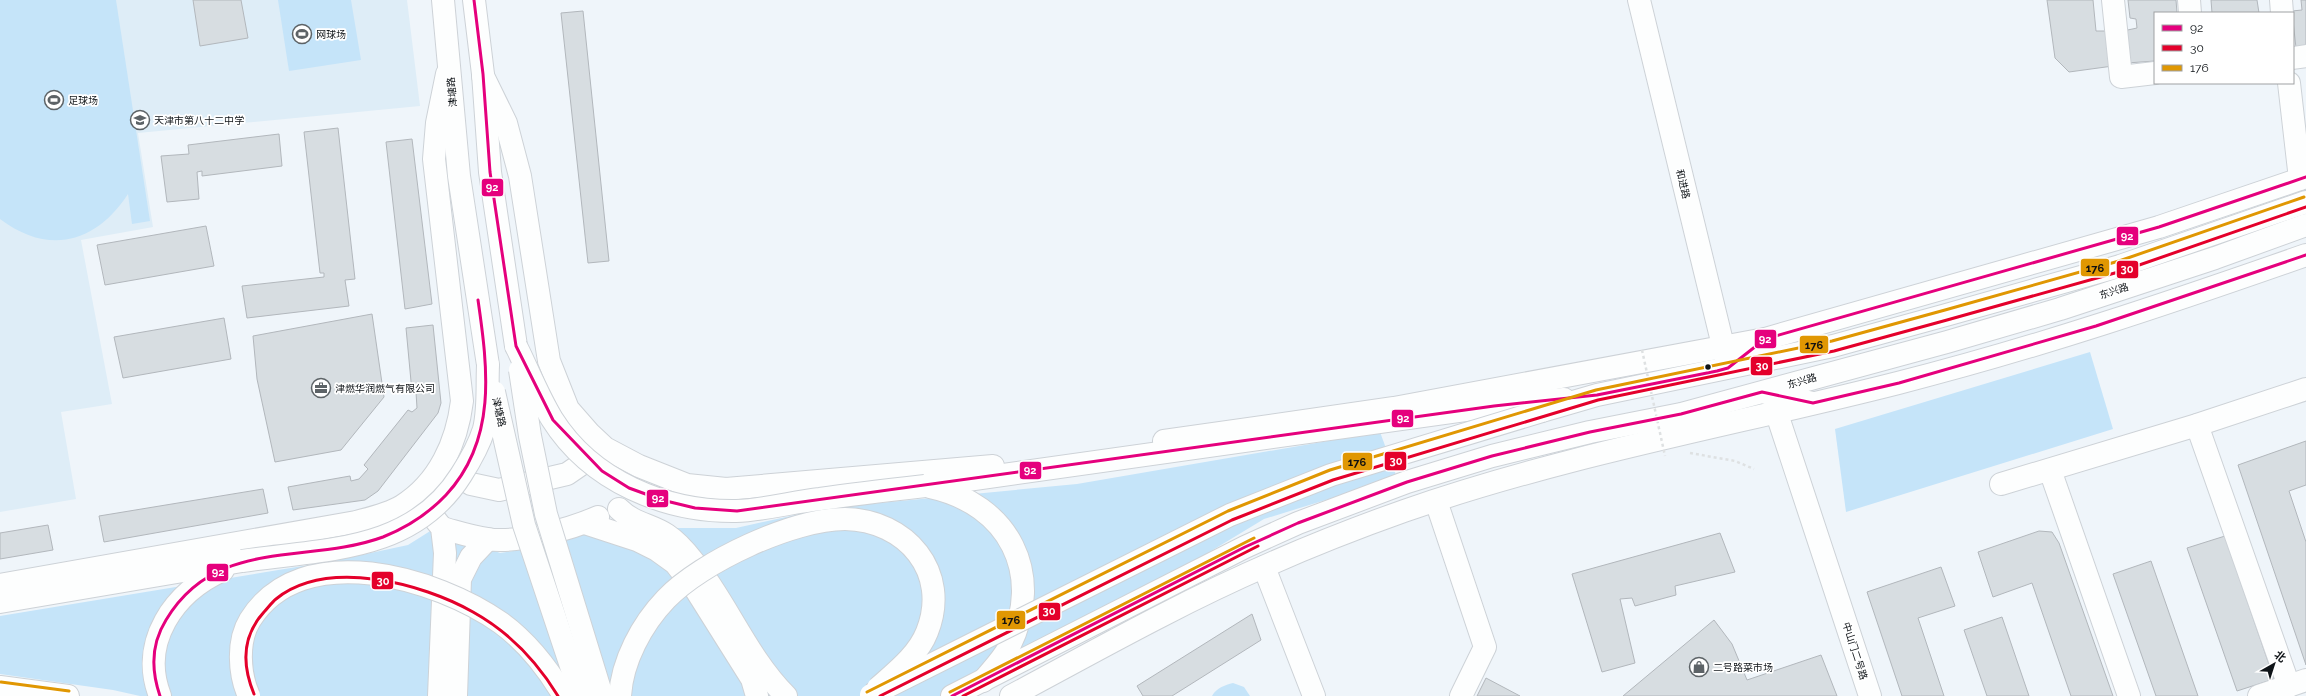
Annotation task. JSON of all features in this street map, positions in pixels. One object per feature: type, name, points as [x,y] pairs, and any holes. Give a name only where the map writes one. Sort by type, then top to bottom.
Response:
[{"type":"main road","name":"津塘路","points":[[443,0],[459,176],[488,365],[524,525],[580,696]]},
{"type":"main road","points":[[474,0],[490,172],[530,436],[546,514],[602,696]]},
{"type":"main road","name":"和进路","points":[[1639,0],[1726,358]]},
{"type":"main road","points":[[2113,0],[2121,77],[2154,73]]},
{"type":"main road","points":[[2189,0],[2190,12]]},
{"type":"main road","points":[[2281,0],[2282,12]]},
{"type":"main road","points":[[2294,58],[2306,56]]},
{"type":"main road","points":[[0,585],[356,522],[387,513],[402,506],[414,497],[442,465],[456,436],[462,400],[434,159],[437,123],[449,59]]},
{"type":"main road","points":[[482,74],[506,123],[520,176],[549,361],[568,409],[589,434],[605,448],[639,466],[687,485],[726,489],[970,469],[1394,408],[1726,358],[1833,346],[2120,266],[2306,202]]},
{"type":"main road","points":[[870,696],[1230,515],[1331,475],[1542,411],[1726,358],[1765,339],[2159,227],[2303,178],[2289,84]]},
{"type":"main road","name":"东兴路","points":[[952,696],[983,681],[1012,656],[1245,547],[1298,524],[1408,482],[1492,456],[1590,432],[1681,414],[1741,397],[1776,399],[1947,342],[2075,304],[2215,258],[2306,224]]},
{"type":"main road","points":[[1011,696],[1162,616],[1264,567],[1403,512],[1776,399],[1813,403],[1899,383],[2096,326],[2306,255]]},
{"type":"main road","points":[[516,346],[553,420],[574,444],[602,471],[628,488],[662,500],[695,508],[737,511],[1494,406],[1596,396]]},
{"type":"main road","points":[[0,602],[242,561],[371,542],[409,527],[426,515],[449,493],[477,448],[484,428],[488,365]]},
{"type":"main road","points":[[2001,484],[2197,425],[2306,389]]},
{"type":"main road","name":"中山门二号路","points":[[1776,399],[1861,696]]},
{"type":"main road","name":"中山门二号路","points":[[1776,399],[1870,696]]},
{"type":"main road","points":[[2197,425],[2297,683],[2259,696]]},
{"type":"main road","points":[[442,465],[471,484],[498,490],[567,474],[605,448]]},
{"type":"main road","points":[[414,497],[442,528],[488,539],[513,540],[585,523],[620,509],[639,466]]},
{"type":"main road","points":[[2050,470],[2129,696]]},
{"type":"main road","points":[[925,486],[952,493],[979,509],[997,523],[1006,533],[1013,545],[1019,558],[1024,592],[1012,656]]},
{"type":"main road","points":[[1436,501],[1486,647],[1461,696]]},
{"type":"main road","points":[[620,509],[629,519],[666,535],[692,560],[710,584],[770,681],[786,696]]},
{"type":"main road","points":[[620,696],[626,666],[636,641],[653,614],[681,587],[717,562],[776,535],[802,526],[845,519],[883,525],[899,534],[923,562],[930,574],[933,589],[934,604],[931,620],[919,647],[909,660],[870,696]]},
{"type":"main road","points":[[585,523],[637,540],[657,550],[675,563],[696,590],[752,679],[757,696]]},
{"type":"main road","points":[[439,696],[445,553],[442,528]]},
{"type":"main road","points":[[456,696],[460,579],[471,557],[488,539]]},
{"type":"main road","points":[[160,696],[154,675],[153,654],[158,636],[170,611],[184,595],[201,581],[242,561]]},
{"type":"main road","points":[[1264,567],[1314,696]]},
{"type":"main road","points":[[249,696],[243,675],[242,640],[247,625],[257,609],[269,597],[298,580],[336,573],[382,575],[433,588],[480,609],[502,624],[524,642],[540,661],[564,696]]},
{"type":"main road","points":[[0,687],[68,696]]},
{"type":"path","points":[[1642,350],[1665,456],[1672,455]]},
{"type":"path","points":[[1684,453],[1720,457],[1754,469]]},
{"type":"shaded area","name":"天津市第八十二中学","points":[[0,0],[407,0],[420,106],[138,133],[153,227],[81,240],[112,404],[61,412],[76,499],[0,512]]},
{"type":"shaded area","points":[[0,0],[116,0],[150,221],[132,224],[128,194],[115,211],[101,224],[86,233],[70,239],[54,240],[36,238],[18,231],[0,219]]},
{"type":"shaded area","points":[[278,0],[351,0],[361,60],[289,71]]},
{"type":"shaded area","points":[[2090,352],[2113,429],[1846,512],[1835,429]]},
{"type":"shaded area","points":[[1380,432],[1397,478],[1264,519],[1160,582],[941,696],[140,696],[113,690],[0,674],[0,616],[333,561],[408,545],[435,528],[500,553],[542,547],[582,534],[668,528],[736,528],[827,508],[1077,484]]},
{"type":"shaded area","points":[[1233,683],[1244,687],[1250,696],[1212,696],[1218,689]]},
{"type":"building","points":[[193,0],[241,0],[248,38],[200,46]]},
{"type":"building","points":[[2047,0],[2093,0],[2096,31],[2109,31],[2113,66],[2069,72],[2055,58]]},
{"type":"building","points":[[2128,0],[2176,0],[2177,12],[2154,12],[2154,61],[2127,63],[2123,31],[2137,28],[2136,19],[2130,18]]},
{"type":"building","points":[[2211,0],[2257,0],[2259,12],[2212,12]]},
{"type":"building","points":[[2301,0],[2306,0],[2306,47],[2296,48],[2294,12],[2292,11],[2302,10]]},
{"type":"building","points":[[583,11],[609,261],[588,263],[561,13]]},
{"type":"building","points":[[338,128],[355,279],[345,280],[349,306],[247,318],[242,286],[324,277],[324,273],[320,273],[304,132]]},
{"type":"building","points":[[279,134],[282,166],[202,176],[202,171],[197,172],[199,199],[167,202],[161,156],[189,154],[188,145]]},
{"type":"building","points":[[412,139],[432,304],[405,309],[386,142]]},
{"type":"building","points":[[206,226],[214,266],[105,285],[97,245]]},
{"type":"building","name":"津燃华润燃气有限公司","points":[[372,314],[384,397],[341,450],[275,462],[257,379],[253,336]]},
{"type":"building","points":[[224,318],[231,359],[123,378],[114,337]]},
{"type":"building","points":[[433,325],[441,403],[438,413],[378,491],[365,500],[293,510],[288,487],[350,476],[351,481],[359,479],[368,469],[364,465],[408,410],[412,412],[417,408],[416,392],[412,392],[406,328]]},
{"type":"building","points":[[2306,441],[2306,485],[2289,491],[2306,542],[2306,665],[2238,465]]},
{"type":"building","points":[[263,489],[268,513],[104,542],[99,516]]},
{"type":"building","points":[[48,525],[53,550],[0,559],[0,533]]},
{"type":"building","points":[[2039,531],[2052,532],[2059,543],[2113,696],[2071,696],[2032,583],[1993,597],[1978,552]]},
{"type":"building","points":[[1720,533],[1735,572],[1675,586],[1676,595],[1635,606],[1632,598],[1620,599],[1635,663],[1602,672],[1572,574]]},
{"type":"building","points":[[2225,536],[2274,679],[2237,691],[2187,548]]},
{"type":"building","points":[[2151,561],[2198,696],[2156,696],[2113,574]]},
{"type":"building","points":[[1941,567],[1955,606],[1918,618],[1944,696],[1902,696],[1867,592]]},
{"type":"building","points":[[1252,614],[1261,640],[1172,696],[1143,696],[1137,686]]},
{"type":"building","points":[[2002,617],[2029,696],[1987,696],[1964,630]]},
{"type":"building","name":"二号路菜市场","points":[[1714,620],[1732,644],[1747,680],[1821,655],[1837,696],[1623,696]]},
{"type":"building","points":[[1486,678],[1520,696],[1477,696]]},
{"type":"transit line","name":"92","points":[[474,0],[483,74],[490,172],[516,346],[553,420],[602,471],[629,488],[662,500],[695,508],[737,511],[1494,406],[1597,395],[1717,371],[1728,368],[1765,339],[2159,227],[2306,177]]},
{"type":"transit line","name":"176","points":[[867,692],[1228,511],[1330,470],[1596,390],[1832,341],[1945,310],[2119,261],[2304,197]]},
{"type":"transit line","name":"30","points":[[880,696],[1232,520],[1333,480],[1598,400],[1834,351],[2122,271],[2306,207]]},
{"type":"transit line","name":"92","points":[[952,696],[1245,547],[1298,523],[1407,482],[1492,456],[1590,432],[1681,414],[1762,392],[1813,403],[1899,383],[2096,326],[2306,255]]},
{"type":"transit line","name":"92","points":[[160,696],[154,667],[157,638],[166,620],[187,593],[210,576],[237,564],[294,553],[354,545],[383,537],[401,529],[417,519],[446,495],[462,474],[474,451],[481,427],[485,403],[486,378],[482,326],[478,300]]},
{"type":"transit line","name":"176","points":[[950,692],[1254,538]]},
{"type":"transit line","name":"30","points":[[963,696],[1258,546]]},
{"type":"transit line","name":"30","points":[[254,694],[247,672],[246,651],[251,631],[264,612],[276,599],[297,587],[321,580],[347,577],[374,579],[402,584],[452,601],[473,612],[498,628],[521,648],[540,670],[558,696]]},
{"type":"transit line","name":"176","points":[[1,682],[69,691]]},
{"type":"place","name":"网球场","points":[[302,34]]},
{"type":"place","name":"足球场","points":[[54,100]]},
{"type":"place","name":"天津市第八十二中学","points":[[140,120]]},
{"type":"place","name":"津燃华润燃气有限公司","points":[[321,388]]},
{"type":"place","name":"二号路菜市场","points":[[1699,667]]}]
